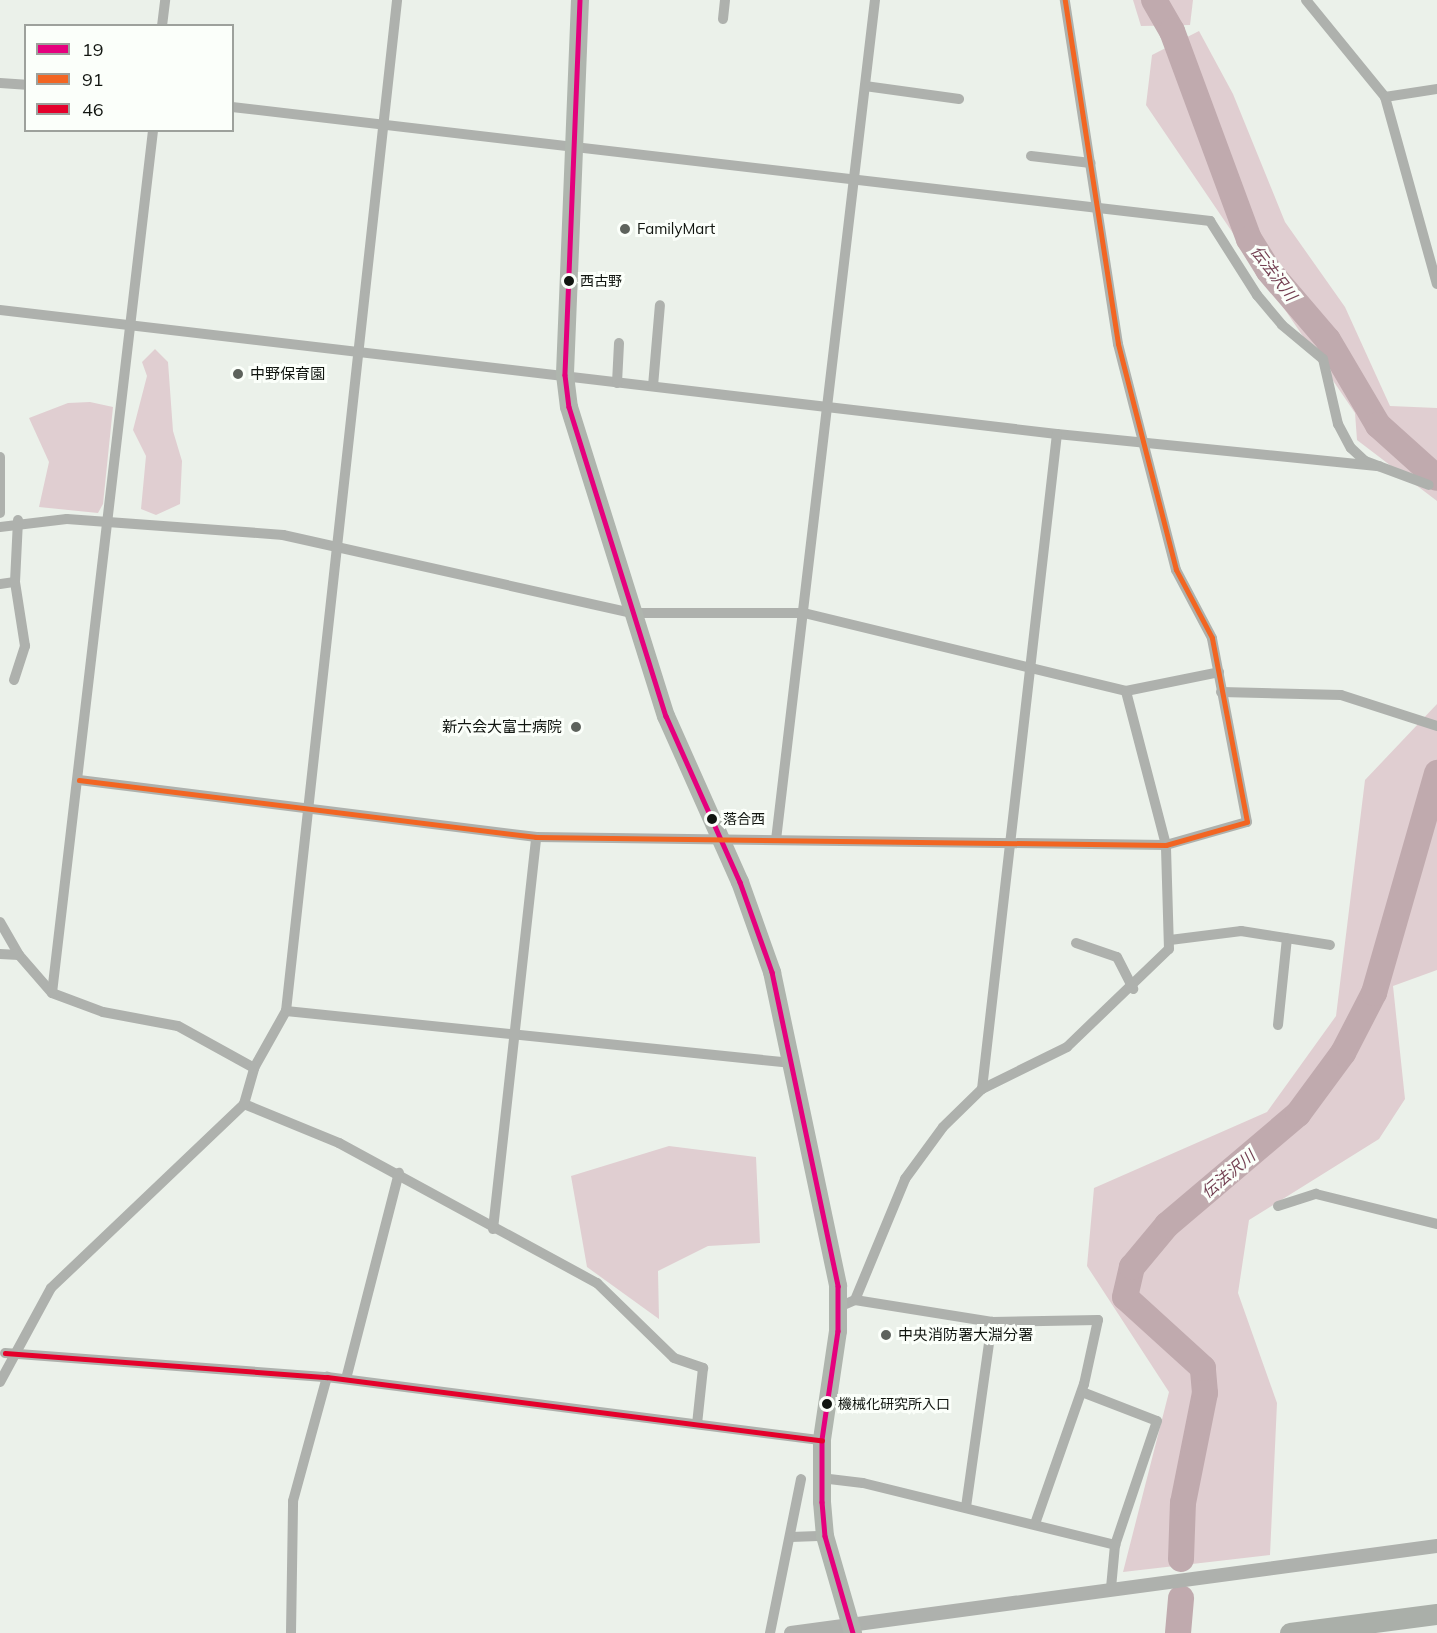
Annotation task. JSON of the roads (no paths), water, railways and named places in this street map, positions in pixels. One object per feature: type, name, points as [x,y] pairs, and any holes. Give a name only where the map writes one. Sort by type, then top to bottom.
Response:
[{"type":"highway","points":[[1290,1633],[1437,1614]]},
{"type":"main road","points":[[580,0],[565,375],[579,444],[666,716],[763,937],[847,1303],[822,1440],[821,1478],[825,1536],[852,1630]]},
{"type":"street","points":[[162,24],[165,0]]},
{"type":"street","points":[[0,1382],[9,1353],[51,1288],[244,1104],[254,1068],[286,1011],[305,809],[361,353],[387,125],[398,0]]},
{"type":"street","points":[[723,19],[725,0]]},
{"type":"street","points":[[776,840],[875,0]]},
{"type":"street","points":[[79,780],[536,837],[1166,845],[1246,822],[1212,638],[1176,570],[1118,344],[1099,208],[1065,0]]},
{"type":"street","points":[[1306,0],[1385,97],[1437,284]]},
{"type":"street","points":[[0,83],[24,85]]},
{"type":"street","points":[[865,86],[959,99]]},
{"type":"street","points":[[1385,97],[1437,89]]},
{"type":"street","points":[[234,107],[1210,221],[1257,295],[1282,325],[1323,359],[1338,424],[1351,448],[1378,466],[1429,485]]},
{"type":"street","points":[[52,993],[110,522],[153,132]]},
{"type":"street","points":[[1031,156],[1091,163]]},
{"type":"street","points":[[653,386],[660,305]]},
{"type":"street","points":[[0,310],[565,375],[617,383],[827,404],[1058,434],[1378,466]]},
{"type":"street","points":[[617,383],[619,343]]},
{"type":"street","points":[[982,1089],[1058,434]]},
{"type":"street","points":[[0,457],[0,513]]},
{"type":"street","points":[[0,526],[18,520],[110,522],[283,535],[633,613],[804,613],[1030,670],[1126,691],[1219,672]]},
{"type":"street","points":[[14,680],[25,646],[15,582],[18,520]]},
{"type":"street","points":[[0,585],[15,582]]},
{"type":"street","points":[[1035,1524],[1082,1392],[1098,1320],[992,1323],[847,1303],[905,1179],[982,1089],[1067,1047],[1160,962],[1170,940],[1166,845],[1126,691]]},
{"type":"street","points":[[1221,692],[1341,695],[1432,724]]},
{"type":"street","points":[[493,1229],[536,837]]},
{"type":"street","points":[[0,922],[19,955],[52,993],[103,1012],[178,1026],[254,1068]]},
{"type":"street","points":[[1170,940],[1241,931],[1330,945]]},
{"type":"street","points":[[1278,1025],[1287,938]]},
{"type":"street","points":[[1076,943],[1117,957],[1132,989]]},
{"type":"street","points":[[0,954],[19,955]]},
{"type":"street","points":[[286,1011],[514,1037],[792,1063]]},
{"type":"street","points":[[244,1104],[399,1173],[493,1229],[597,1283],[674,1358],[703,1368],[697,1424]]},
{"type":"street","points":[[346,1379],[399,1173]]},
{"type":"street","points":[[1278,1206],[1316,1194],[1437,1224]]},
{"type":"street","points":[[966,1507],[992,1323]]},
{"type":"street","points":[[9,1353],[346,1379],[822,1440]]},
{"type":"street","points":[[291,1633],[292,1510],[327,1377]]},
{"type":"street","points":[[1082,1392],[1156,1421],[1115,1545],[1111,1588]]},
{"type":"street","points":[[821,1478],[966,1507],[1115,1545]]},
{"type":"street","points":[[770,1633],[801,1479]]},
{"type":"street","points":[[791,1537],[825,1536]]},
{"type":"street","points":[[791,1633],[852,1630],[1111,1588],[1437,1546]]},
{"type":"waterway","name":"伝法沢川","points":[[1154,0],[1172,31],[1249,239],[1268,270],[1328,340],[1378,425],[1437,478]]},
{"type":"waterway","name":"伝法沢川","points":[[1181,1559],[1183,1503],[1205,1393],[1203,1368],[1125,1297],[1132,1267],[1167,1225],[1298,1114],[1343,1053],[1374,993],[1437,773]]},
{"type":"waterway","name":"伝法沢川","points":[[1178,1633],[1181,1598]]},
{"type":"place","name":"FamilyMart","points":[[625,229]]},
{"type":"place","name":"西古野","points":[[569,281]]},
{"type":"place","name":"中野保育園","points":[[238,374]]},
{"type":"place","name":"新六会大富士病院","points":[[576,727]]},
{"type":"place","name":"落合西","points":[[712,819]]},
{"type":"place","name":"中央消防署大淵分署","points":[[886,1335]]},
{"type":"place","name":"機械化研究所入口","points":[[827,1404]]}]
